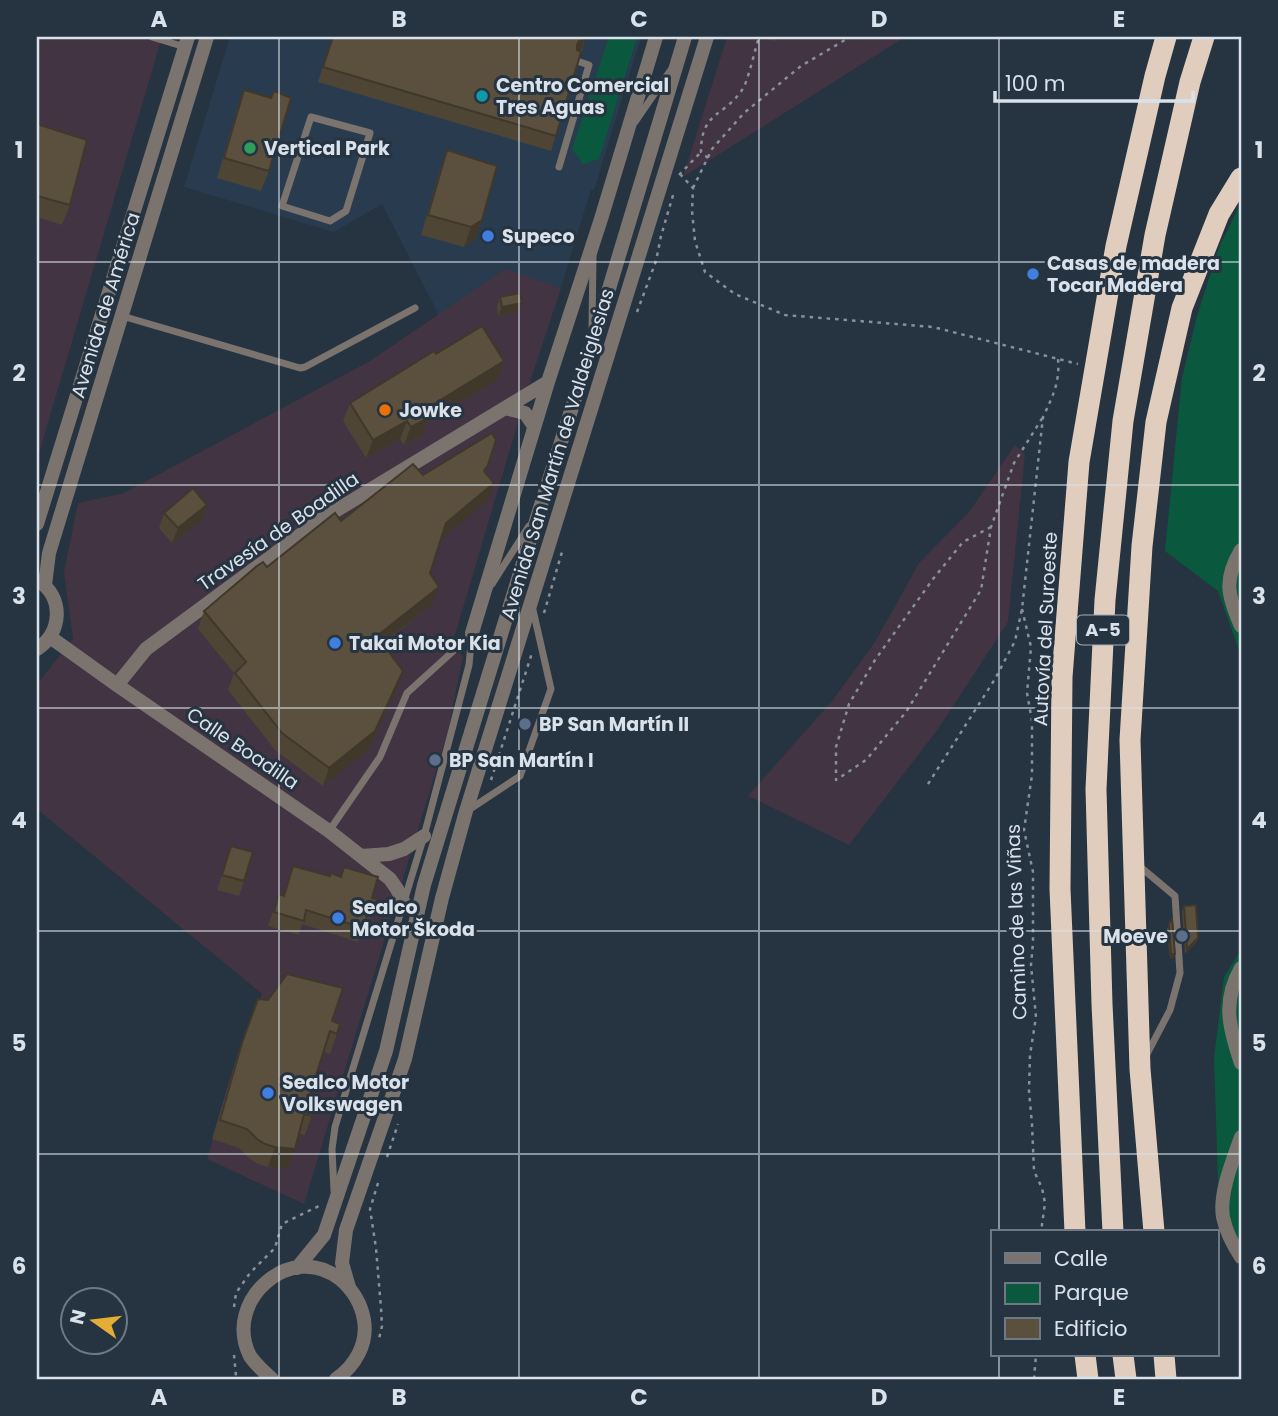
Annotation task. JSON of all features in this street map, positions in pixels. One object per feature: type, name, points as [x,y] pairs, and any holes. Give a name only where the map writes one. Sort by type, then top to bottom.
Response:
[{"type":"highway","name":"A-5","points":[[1113,1230],[1102,1004],[1096,789],[1105,600],[1123,421],[1155,235],[1190,82],[1204,37]]},
{"type":"highway","name":"Autovía del Suroeste","points":[[1075,1230],[1060,889],[1062,677],[1079,462],[1116,246],[1164,41]]},
{"type":"highway","points":[[1153,1230],[1140,1069],[1130,740],[1142,546],[1156,422],[1182,308],[1219,214],[1241,178]]},
{"type":"highway","points":[[1073,1356],[1074,1379]]},
{"type":"highway","points":[[1085,1356],[1088,1379]]},
{"type":"highway","points":[[1121,1356],[1121,1379]]},
{"type":"highway","points":[[1121,1356],[1126,1379]]},
{"type":"highway","points":[[1164,1356],[1166,1379]]},
{"type":"street","name":"Avenida de América","points":[[41,582],[207,37]]},
{"type":"street","points":[[472,633],[656,37]]},
{"type":"street","name":"Avenida San Martín de Valdeiglesias","points":[[297,1268],[324,1235],[386,1051],[425,885],[685,37]]},
{"type":"street","name":"Avenida San Martín de Valdeiglesias","points":[[336,1379],[353,1364],[360,1352],[365,1325],[342,1263],[346,1230],[405,1059],[442,898],[466,811],[707,37]]},
{"type":"street","name":"Avenida de América","points":[[37,524],[186,42]]},
{"type":"street","name":"Travesía de Boadilla","points":[[117,685],[146,649],[322,520],[548,382]]},
{"type":"street","points":[[505,408],[525,413],[534,426]]},
{"type":"street","points":[[1241,551],[1234,561],[1228,583],[1233,609],[1241,626]]},
{"type":"street","points":[[37,649],[50,637],[57,616],[52,594],[41,582]]},
{"type":"street","name":"Calle Boadilla","points":[[50,637],[328,831],[390,879],[403,901]]},
{"type":"street","points":[[361,856],[388,854],[404,849],[424,836]]},
{"type":"street","points":[[1241,968],[1229,1001],[1229,1021],[1241,1063]]},
{"type":"street","points":[[1241,1137],[1226,1184],[1223,1216],[1231,1240],[1241,1257]]},
{"type":"street","points":[[272,1379],[250,1355],[245,1340],[244,1323],[256,1292],[267,1280],[281,1272],[297,1268],[316,1268],[334,1275],[349,1287]]},
{"type":"lane","points":[[152,37],[186,42]]},
{"type":"lane","points":[[625,138],[678,59]]},
{"type":"lane","points":[[559,167],[589,65],[577,61]]},
{"type":"lane","points":[[311,117],[370,133],[346,211],[330,221],[282,206],[311,117]]},
{"type":"lane","points":[[592,345],[593,242]]},
{"type":"lane","points":[[122,316],[300,368],[415,308]]},
{"type":"lane","points":[[482,598],[539,511]]},
{"type":"lane","points":[[466,811],[520,776],[551,689],[531,602]]},
{"type":"lane","points":[[335,1199],[332,1149],[335,1127],[424,836],[469,665],[472,633]]},
{"type":"lane","points":[[328,831],[380,757],[407,693],[472,633]]},
{"type":"lane","points":[[1133,861],[1175,897],[1180,973],[1170,1010],[1140,1069]]},
{"type":"path","points":[[679,173],[701,152],[701,137],[711,118],[743,89],[759,37]]},
{"type":"path","points":[[850,37],[801,66],[744,113],[712,149],[693,188],[695,241],[705,272],[735,293],[785,315],[933,327],[1095,369]]},
{"type":"path","points":[[701,152],[708,158]]},
{"type":"path","points":[[668,161],[693,188]]},
{"type":"path","points":[[992,527],[963,542],[875,660],[849,704],[836,747],[836,780],[866,760],[906,712],[981,590],[992,527],[1014,463],[1054,394],[1060,375],[1058,359]]},
{"type":"path","points":[[928,784],[995,678],[1015,641],[1022,609],[1043,417]]},
{"type":"path","name":"Camino de las Viñas","points":[[1022,609],[1031,648],[1027,693],[1032,721],[1032,775],[1024,830],[1032,872],[1034,943],[1031,965],[1037,1017],[1030,1055],[1028,1090],[1034,1171],[1045,1203],[1041,1230]]},
{"type":"path","points":[[1034,1379],[1036,1356]]},
{"type":"shaded area","points":[[37,37],[162,37],[37,460]]},
{"type":"shaded area","points":[[230,37],[641,37],[561,288],[505,270],[439,315],[382,204],[334,232],[184,187]]},
{"type":"shaded area","points":[[727,37],[905,37],[683,177]]},
{"type":"shaded area","points":[[505,269],[561,288],[530,382],[452,645],[463,656],[448,731],[304,1204],[207,1159],[235,1063],[262,994],[37,809],[37,684],[73,639],[64,572],[78,503],[124,493],[370,361]]},
{"type":"shaded area","points":[[1015,445],[1025,454],[1008,622],[938,729],[849,845],[748,796],[832,701],[875,642],[919,563],[969,512]]},
{"type":"green space","points":[[609,37],[637,37],[599,159],[583,164],[572,149]]},
{"type":"green space","points":[[1241,203],[1241,656],[1218,591],[1165,551],[1182,378],[1197,316],[1219,247]]},
{"type":"green space","points":[[1241,950],[1241,1263],[1219,1212],[1214,1058],[1224,977]]},
{"type":"building","name":"Centro Comercial Tres Aguas","points":[[333,37],[586,37],[577,45],[577,50],[581,52],[556,136],[323,67]]},
{"type":"building","name":"Vertical Park","points":[[244,90],[271,98],[274,91],[291,98],[269,171],[224,158]]},
{"type":"building","points":[[37,124],[87,140],[70,205],[37,196]]},
{"type":"building","points":[[447,150],[497,166],[482,220],[471,227],[428,215]]},
{"type":"building","points":[[520,293],[522,303],[502,307],[500,297]]},
{"type":"building","points":[[482,326],[504,361],[424,410],[428,418],[411,427],[407,421],[373,440],[350,403],[434,351],[436,354]]},
{"type":"building","points":[[492,433],[496,440],[484,471],[494,483],[446,523],[430,573],[439,587],[377,636],[403,671],[375,731],[329,768],[282,733],[235,673],[246,662],[204,611],[257,566],[263,562],[267,567],[335,513],[341,521],[413,464],[423,475]]},
{"type":"building","points":[[193,488],[207,505],[178,528],[164,513]]},
{"type":"building","points":[[231,846],[253,852],[244,881],[222,875]]},
{"type":"building","points":[[293,866],[341,877],[344,867],[378,877],[372,898],[377,899],[373,910],[369,909],[363,928],[306,910],[304,921],[274,912],[279,894],[284,896]]},
{"type":"building","points":[[1196,905],[1198,938],[1187,949],[1184,906]]},
{"type":"building","points":[[1172,919],[1175,954],[1171,954],[1169,924]]},
{"type":"building","name":"Sealco Motor Volkswagen","points":[[287,974],[343,988],[332,1021],[340,1024],[337,1034],[330,1031],[307,1104],[315,1107],[312,1116],[304,1114],[295,1149],[265,1144],[247,1129],[220,1120],[258,999],[268,1000]]},
{"type":"place","name":"Centro Comercial Tres Aguas","points":[[482,96]]},
{"type":"place","name":"Vertical Park","points":[[250,148]]},
{"type":"place","name":"Supeco","points":[[488,236]]},
{"type":"place","name":"Casas de madera Tocar Madera","points":[[1033,274]]},
{"type":"place","name":"Jowke","points":[[385,410]]},
{"type":"place","name":"Takai Motor Kia","points":[[335,643]]},
{"type":"place","name":"BP San Martín II","points":[[525,724]]},
{"type":"place","name":"BP San Martín I","points":[[435,760]]},
{"type":"place","name":"Sealco Motor Škoda","points":[[338,918]]},
{"type":"place","name":"Moeve","points":[[1182,936]]},
{"type":"place","name":"Sealco Motor Volkswagen","points":[[268,1093]]}]
